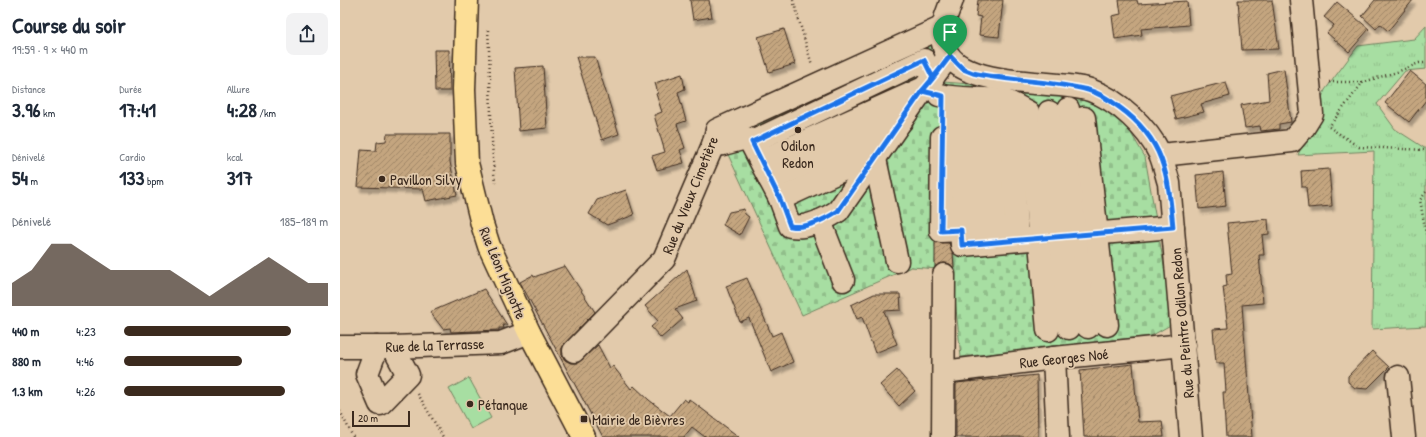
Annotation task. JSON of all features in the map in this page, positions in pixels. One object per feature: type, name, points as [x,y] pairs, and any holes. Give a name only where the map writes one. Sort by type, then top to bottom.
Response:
[{"type":"main road","name":"Rue Léon Mignotte","points":[[467,0],[464,89],[467,163],[482,224],[489,246],[529,332],[584,437]]},
{"type":"street","name":"Rue du Peintre Odilon Redon","points":[[952,0],[942,27],[944,46],[950,56],[963,69],[980,75],[1090,90],[1108,99],[1140,124],[1161,155],[1169,183],[1191,437]]},
{"type":"street","points":[[1161,155],[1292,141],[1304,127],[1312,114],[1301,0]]},
{"type":"street","name":"Rue du Vieux Cimetière","points":[[574,350],[664,259],[713,145],[717,130],[942,27]]},
{"type":"street","points":[[950,56],[953,141],[962,245],[1173,227]]},
{"type":"street","points":[[761,161],[924,60],[953,141],[1000,241]]},
{"type":"street","points":[[1078,328],[1079,235],[1066,111],[1079,235],[1078,328]]},
{"type":"street","points":[[953,141],[1028,112],[1039,238],[1078,328]]},
{"type":"street","points":[[713,145],[746,138],[761,161],[780,199],[790,226],[798,227],[820,221],[838,211],[903,119]]},
{"type":"street","points":[[761,161],[903,119],[953,141],[1000,241]]},
{"type":"street","points":[[780,199],[877,156]]},
{"type":"street","points":[[877,156],[897,261]]},
{"type":"street","points":[[820,221],[844,280]]},
{"type":"street","points":[[943,437],[944,275]]},
{"type":"street","name":"Rue de la Terrasse","points":[[340,347],[501,343],[529,332]]},
{"type":"street","name":"Rue Georges Noé","points":[[944,372],[1054,358],[1184,345]]},
{"type":"street","points":[[385,347],[408,375],[380,404],[367,374],[385,347]]},
{"type":"street","points":[[1054,358],[1058,437]]},
{"type":"street","points":[[1398,377],[1404,437]]},
{"type":"path","points":[[793,0],[817,83]]},
{"type":"path","points":[[488,29],[492,116],[491,136]]},
{"type":"path","points":[[1309,87],[1324,85],[1328,82],[1363,82],[1426,62]]},
{"type":"path","points":[[1329,127],[1363,82]]},
{"type":"path","points":[[1312,114],[1359,147],[1426,150]]},
{"type":"path","points":[[1426,192],[1420,200],[1426,234]]},
{"type":"path","points":[[408,375],[443,437]]},
{"type":"path","points":[[340,411],[354,437]]},
{"type":"green space","points":[[1426,26],[1426,69],[1405,71],[1377,104],[1395,129],[1426,149],[1426,326],[1372,329],[1374,151],[1298,155],[1325,90],[1358,46],[1414,39]]},
{"type":"green space","points":[[929,39],[937,44],[938,71],[943,82],[1063,91],[1098,105],[1125,123],[1145,157],[1174,323],[1151,336],[961,357],[952,270],[911,267],[802,315],[719,135]]},
{"type":"green space","name":"Pétanque","points":[[469,378],[491,418],[471,429],[449,389]]},
{"type":"building","points":[[690,0],[709,0],[712,17],[693,20]]},
{"type":"building","points":[[978,0],[1003,0],[999,37],[979,35],[981,17],[976,16]]},
{"type":"building","points":[[1119,0],[1137,0],[1138,4],[1187,1],[1189,25],[1141,29],[1142,35],[1115,39],[1112,16],[1121,14]]},
{"type":"building","points":[[1238,0],[1272,0],[1279,49],[1242,50]]},
{"type":"building","points":[[1375,0],[1413,0],[1388,31],[1380,24],[1376,29],[1362,16]]},
{"type":"building","points":[[1337,2],[1369,29],[1349,52],[1327,33],[1334,25],[1324,17]]},
{"type":"building","points":[[784,29],[795,64],[769,72],[758,37]]},
{"type":"building","points":[[434,50],[449,50],[450,91],[435,91]]},
{"type":"building","points":[[576,57],[595,57],[619,134],[602,140]]},
{"type":"building","points":[[543,66],[547,128],[519,131],[515,68]]},
{"type":"building","points":[[1284,69],[1291,122],[1279,124],[1279,129],[1261,131],[1260,126],[1245,128],[1241,105],[1269,100],[1267,73]]},
{"type":"building","points":[[1410,71],[1426,84],[1426,100],[1409,122],[1385,103]]},
{"type":"building","points":[[682,74],[685,89],[678,92],[686,121],[677,124],[685,148],[680,150],[684,163],[657,170],[652,156],[665,152],[654,115],[662,112],[656,94],[658,93],[655,83]]},
{"type":"building","points":[[1226,82],[1230,96],[1201,104],[1204,112],[1176,119],[1170,96]]},
{"type":"building","points":[[387,134],[450,134],[450,162],[457,195],[426,201],[423,189],[358,187],[361,150],[376,151],[377,142],[386,141]]},
{"type":"building","points":[[1329,169],[1332,206],[1308,208],[1306,187],[1302,187],[1301,171]]},
{"type":"building","points":[[1223,172],[1226,206],[1199,209],[1196,175]]},
{"type":"building","points":[[626,190],[634,215],[607,225],[589,214],[597,200]]},
{"type":"building","points":[[744,209],[745,214],[749,217],[740,235],[723,225],[729,212]]},
{"type":"building","points":[[1268,219],[1269,234],[1262,235],[1264,255],[1259,255],[1263,303],[1242,305],[1252,437],[1226,437],[1223,392],[1226,392],[1224,363],[1216,363],[1213,329],[1228,328],[1223,287],[1227,286],[1226,275],[1232,274],[1227,223]]},
{"type":"building","points":[[935,242],[949,243],[953,253],[954,268],[950,264],[944,263],[935,267]]},
{"type":"building","points":[[565,266],[595,312],[565,343],[562,348],[562,355],[565,360],[571,363],[578,363],[598,345],[610,368],[613,366],[631,389],[634,386],[670,416],[684,399],[688,402],[689,399],[739,437],[705,437],[692,427],[684,437],[603,437],[520,282],[533,275],[534,277]]},
{"type":"building","points":[[687,269],[697,301],[675,309],[683,319],[661,338],[651,327],[658,321],[645,306]]},
{"type":"building","points":[[747,278],[772,336],[781,332],[793,362],[771,372],[749,318],[740,322],[726,286]]},
{"type":"building","points":[[484,289],[507,325],[503,325],[504,328],[499,328],[499,330],[451,332],[450,328],[443,329],[430,312]]},
{"type":"building","points":[[874,294],[900,294],[901,310],[884,311],[897,344],[875,353],[862,317],[857,319],[851,305]]},
{"type":"building","points":[[1372,351],[1389,367],[1367,389],[1355,388],[1348,382],[1348,376]]},
{"type":"building","points":[[1133,364],[1138,422],[1162,421],[1164,437],[1084,437],[1080,370]]},
{"type":"building","points":[[897,370],[915,391],[899,406],[880,385]]},
{"type":"building","points":[[1037,375],[1038,437],[956,437],[956,383]]},
{"type":"place","name":"Odilon Redon","points":[[798,130]]},
{"type":"place","name":"Pavillon Silvy","points":[[382,179]]},
{"type":"place","name":"Pétanque","points":[[470,404]]},
{"type":"place","name":"Mairie de Bièvres","points":[[584,419]]},
{"type":"route","points":[[950,56],[933,78],[926,86],[922,91],[838,211],[828,218],[820,221],[798,227],[790,226],[780,199],[752,142],[924,60],[933,78],[922,91],[943,96],[941,231],[961,230],[962,245],[1173,227],[1169,183],[1161,155],[1140,124],[1124,111],[1108,99],[1090,90],[973,73],[963,69],[950,56]]}]
